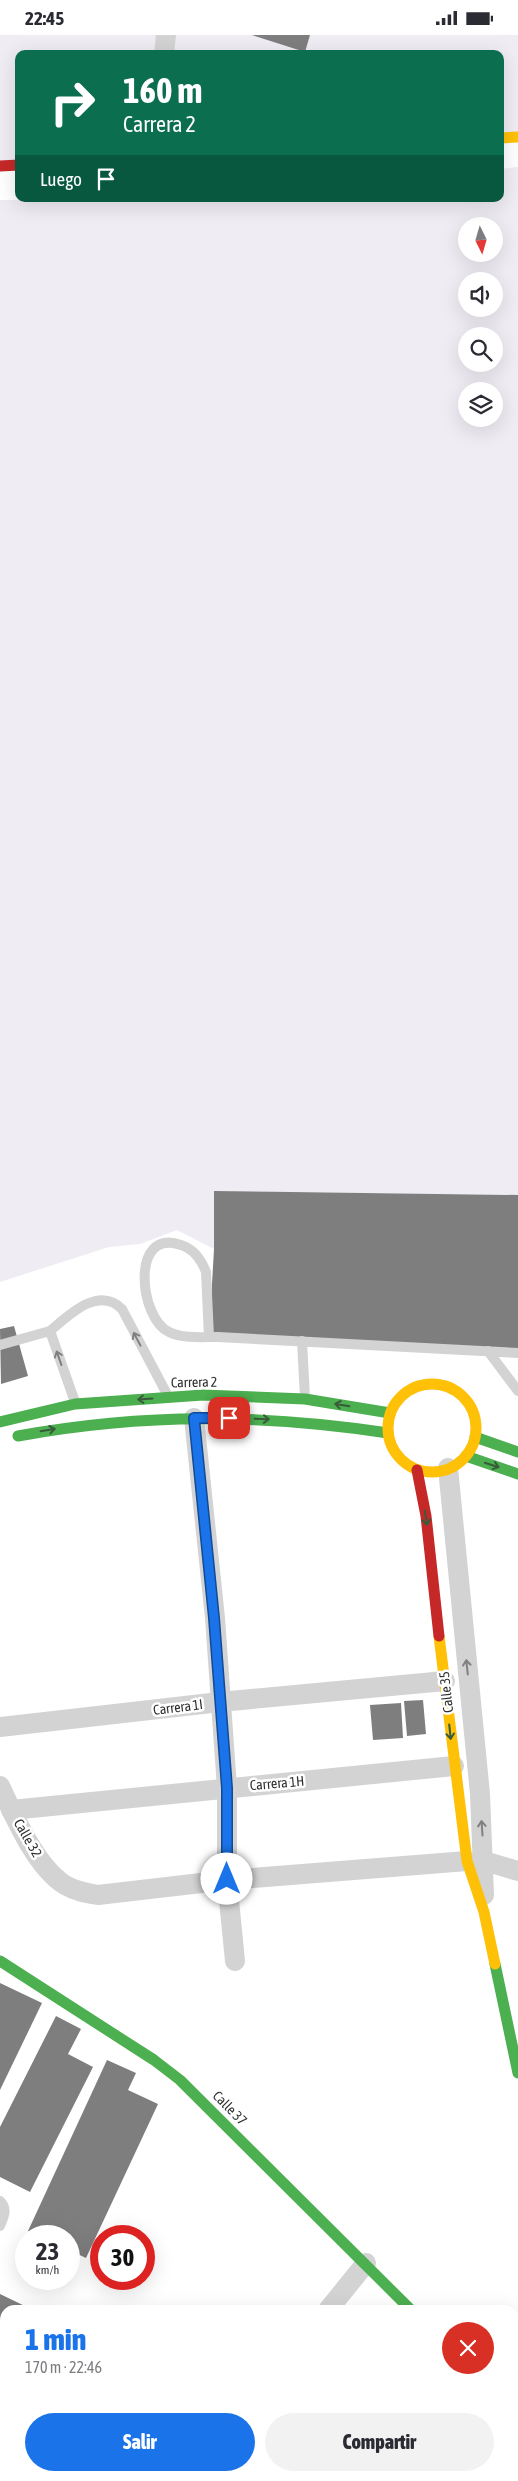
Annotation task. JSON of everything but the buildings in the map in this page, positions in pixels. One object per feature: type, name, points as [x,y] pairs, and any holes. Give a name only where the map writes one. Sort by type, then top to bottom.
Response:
[{"type":"main road","points":[[504,138],[518,137]]},
{"type":"main road","points":[[0,166],[15,165]]},
{"type":"main road","points":[[434,1383],[448,1386],[460,1393],[469,1403],[475,1416],[475,1437],[466,1456],[448,1468],[433,1472],[417,1470],[398,1456],[391,1446],[388,1433],[390,1413],[397,1400],[407,1391],[420,1385],[434,1383]]},
{"type":"main road","name":"Carrera 2","points":[[0,1422],[75,1405],[203,1395],[306,1399],[390,1413]]},
{"type":"main road","points":[[4,1439],[46,1430],[94,1424],[194,1418],[267,1419],[388,1433]]},
{"type":"main road","points":[[475,1437],[518,1451]]},
{"type":"main road","points":[[466,1456],[518,1474]]},
{"type":"main road","name":"Calle 35","points":[[417,1470],[426,1516],[454,1766],[476,1861]]},
{"type":"main road","name":"Calle 35","points":[[484,1912],[518,2073]]},
{"type":"main road","name":"Calle 37","points":[[0,1961],[154,2060],[180,2080],[406,2305]]},
{"type":"street","points":[[164,50],[166,35]]},
{"type":"street","points":[[194,1418],[214,1618],[227,1788],[227,1879],[235,1961]]},
{"type":"street","name":"Calle 35","points":[[448,1468],[458,1591],[476,1752],[476,1861],[484,1912]]},
{"type":"street","name":"Carrera 1I","points":[[0,1727],[220,1702],[445,1681]]},
{"type":"street","name":"Carrera 1H","points":[[12,1810],[454,1766]]},
{"type":"street","name":"Calle 32","points":[[0,1785],[40,1859],[64,1885],[78,1891],[98,1895],[227,1879]]},
{"type":"street","points":[[227,1879],[476,1861],[518,1871]]},
{"type":"street","points":[[332,2305],[366,2263]]},
{"type":"lane","points":[[209,1337],[206,1272],[203,1264],[197,1255],[186,1247],[166,1242],[156,1245],[146,1261],[144,1270],[155,1320],[169,1332],[209,1337],[518,1353]]},
{"type":"lane","points":[[0,1345],[50,1331],[80,1305],[103,1300],[115,1302],[122,1309],[168,1397]]},
{"type":"lane","points":[[50,1331],[75,1405]]},
{"type":"lane","points":[[302,1341],[306,1399]]},
{"type":"lane","points":[[488,1351],[518,1391]]},
{"type":"lane","points":[[0,2201],[5,2206],[5,2213],[0,2226]]},
{"type":"shaded area","points":[[0,35],[518,35],[518,137],[504,138],[504,50],[15,50],[15,165],[0,166]]},
{"type":"shaded area","points":[[518,167],[518,1195],[214,1191],[214,1249],[177,1230],[140,1244],[109,1247],[0,1282],[0,200],[15,200],[15,202],[504,202],[504,169]]},
{"type":"traffic: fast","points":[[0,1422],[75,1404],[203,1395],[305,1399],[390,1413]]},
{"type":"traffic: fast","points":[[18,1436],[111,1423],[203,1419],[295,1422],[388,1433]]},
{"type":"traffic: fast","points":[[475,1437],[518,1452]]},
{"type":"traffic: fast","points":[[466,1456],[518,1474]]},
{"type":"traffic: fast","points":[[0,1961],[154,2060],[180,2080],[406,2305]]},
{"type":"traffic: fast","points":[[495,1964],[518,2073]]},
{"type":"traffic: slow","points":[[504,138],[518,137]]},
{"type":"traffic: slow","points":[[432,1384],[449,1387],[463,1397],[473,1411],[476,1428],[473,1445],[463,1459],[449,1469],[432,1472],[415,1469],[401,1459],[391,1445],[388,1428],[391,1411],[401,1397],[415,1387],[432,1384]]},
{"type":"traffic: slow","points":[[439,1636],[467,1861],[484,1912],[495,1964]]},
{"type":"traffic: jam","points":[[0,166],[15,165]]},
{"type":"traffic: jam","points":[[417,1470],[426,1516],[439,1636]]},
{"type":"route","points":[[227,1879],[227,1788],[214,1618],[194,1418],[229,1418]]}]
